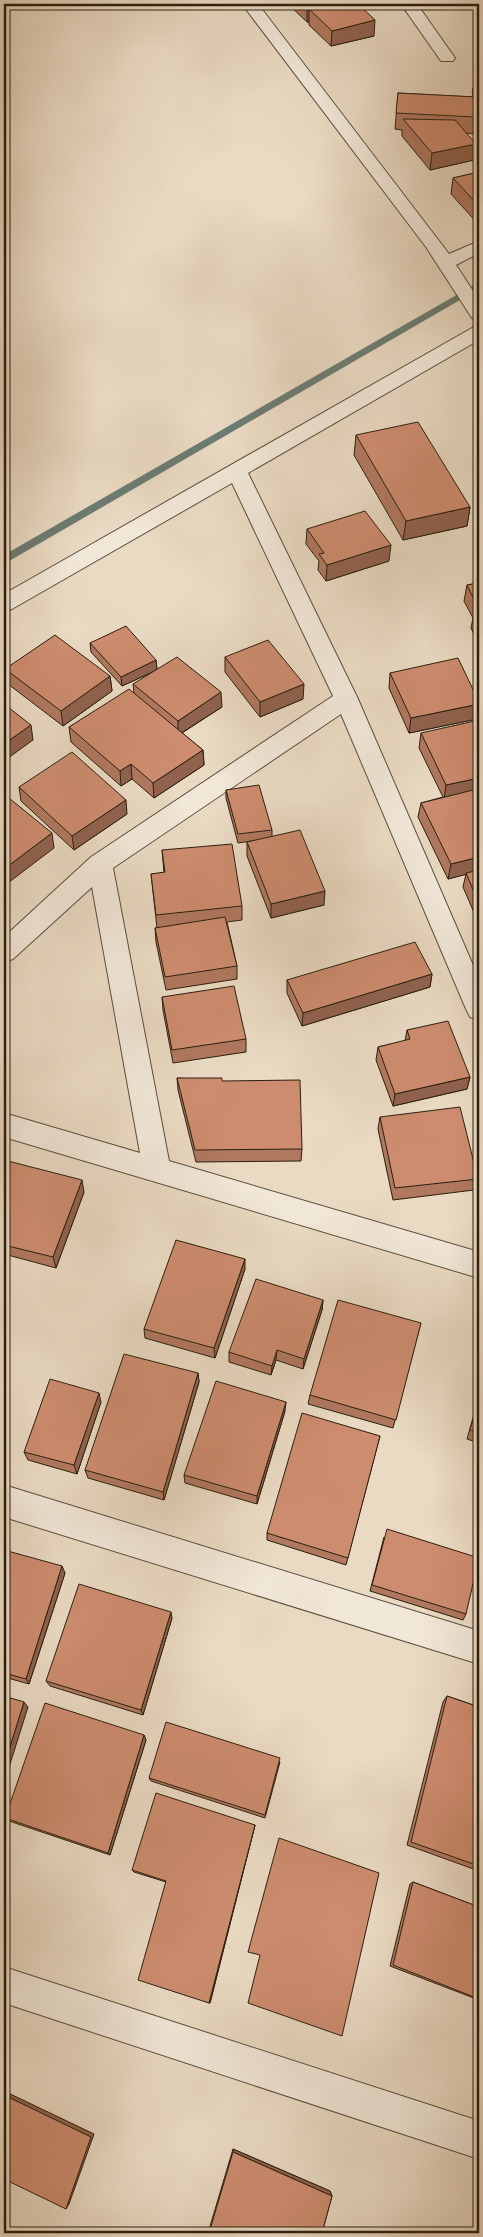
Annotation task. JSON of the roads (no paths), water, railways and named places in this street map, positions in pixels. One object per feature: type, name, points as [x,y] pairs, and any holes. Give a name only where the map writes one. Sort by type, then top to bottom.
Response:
[{"type":"street","points":[[250,4],[447,266],[478,311]]},
{"type":"street","points":[[409,4],[447,58]]},
{"type":"street","points":[[447,266],[479,246]]},
{"type":"street","points":[[4,604],[479,332]]},
{"type":"street","points":[[236,470],[346,699],[477,994]]},
{"type":"street","points":[[4,952],[100,864],[346,699]]},
{"type":"street","points":[[100,864],[157,1170]]},
{"type":"street","points":[[4,1125],[479,1265]]},
{"type":"street","points":[[4,1501],[479,1648]]},
{"type":"street","points":[[4,1985],[479,2140]]},
{"type":"waterway","points":[[4,560],[479,285]]}]
